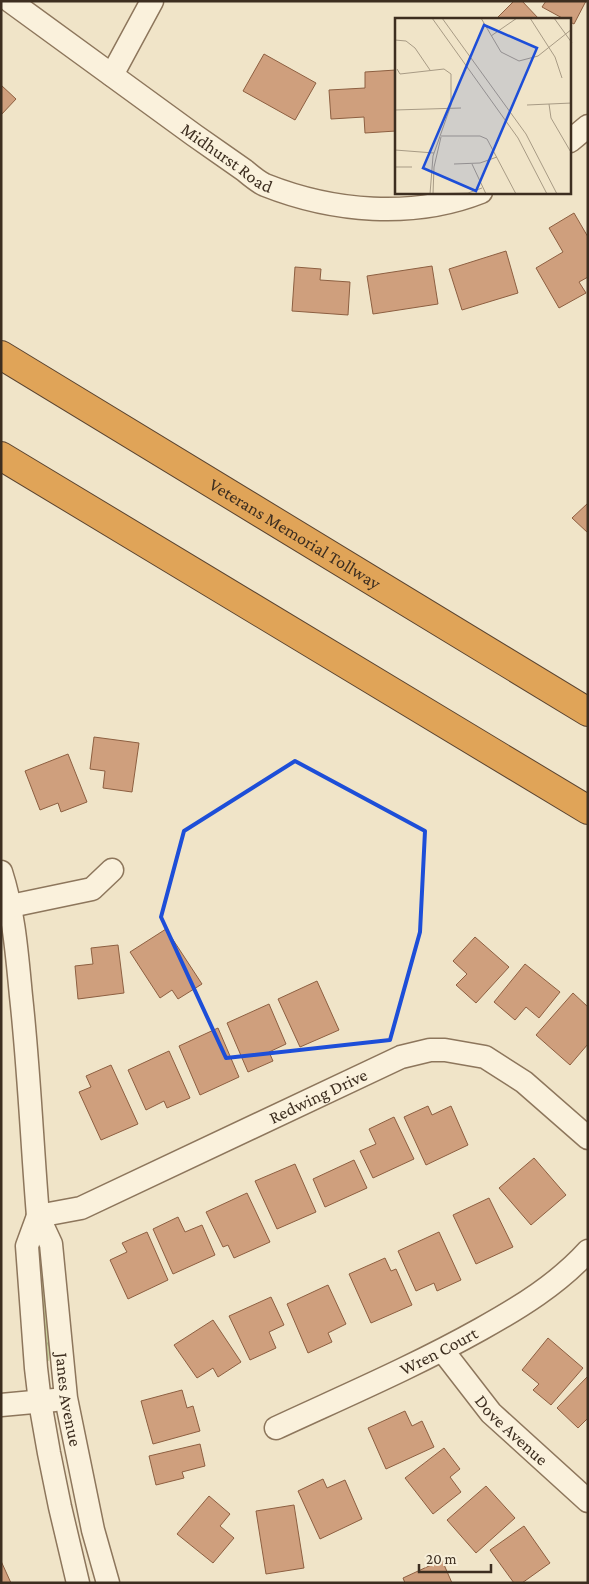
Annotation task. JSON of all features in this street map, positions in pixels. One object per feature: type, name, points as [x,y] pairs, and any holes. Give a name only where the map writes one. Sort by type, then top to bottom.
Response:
[{"type":"highway","name":"Veterans Memorial Tollway","points":[[1,355],[588,712]]},
{"type":"highway","points":[[1,456],[588,810]]},
{"type":"street","name":"Midhurst Road","points":[[10,1],[264,185],[319,202],[374,209],[422,207],[475,194]]},
{"type":"street","points":[[112,75],[152,1]]},
{"type":"street","points":[[572,139],[588,126]]},
{"type":"street","points":[[6,908],[92,889],[112,870]]},
{"type":"street","name":"Janes Avenue","points":[[1,872],[6,908],[16,947],[24,1020],[38,1216],[52,1244],[66,1398],[93,1530],[108,1583]]},
{"type":"street","name":"Redwing Drive","points":[[38,1216],[81,1208],[401,1057],[430,1050],[445,1050],[485,1057],[524,1082],[588,1138]]},
{"type":"street","name":"Janes Avenue","points":[[38,1216],[28,1246],[40,1402],[60,1507],[78,1583]]},
{"type":"street","name":"Wren Court","points":[[276,1428],[443,1351],[515,1310],[555,1281],[588,1251]]},
{"type":"street","name":"Dove Avenue","points":[[443,1351],[491,1413],[588,1501]]},
{"type":"street","points":[[1,1405],[66,1398]]},
{"type":"highlighted area","points":[[295,761],[425,831],[420,932],[390,1040],[226,1058],[161,917],[184,831]]},
{"type":"green space","points":[[38,1247],[42,1247],[51,1341],[49,1361],[43,1361]]},
{"type":"building","points":[[514,1],[522,1],[538,18],[497,18]]},
{"type":"building","points":[[546,1],[586,1],[574,24],[572,23],[572,18],[562,18],[542,7]]},
{"type":"building","points":[[264,54],[316,83],[295,120],[243,91]]},
{"type":"building","points":[[395,70],[395,131],[365,133],[364,117],[331,119],[329,90],[365,88],[365,72]]},
{"type":"building","points":[[1,85],[16,99],[1,115]]},
{"type":"building","points":[[574,213],[588,237],[588,277],[579,282],[586,293],[559,308],[536,268],[563,252],[549,228]]},
{"type":"building","points":[[506,251],[518,293],[462,310],[449,269]]},
{"type":"building","points":[[432,266],[438,304],[373,314],[367,276]]},
{"type":"building","points":[[295,267],[321,269],[320,280],[350,282],[348,315],[292,311]]},
{"type":"building","points":[[588,503],[588,533],[572,518]]},
{"type":"building","points":[[94,737],[139,743],[132,792],[103,788],[105,771],[90,769]]},
{"type":"building","points":[[68,754],[87,802],[61,812],[58,803],[40,810],[25,771]]},
{"type":"building","points":[[166,929],[202,984],[178,999],[172,990],[160,998],[130,952]]},
{"type":"building","points":[[475,937],[509,967],[476,1003],[456,985],[467,974],[453,961]]},
{"type":"building","points":[[118,945],[124,993],[78,999],[75,966],[93,964],[91,948]]},
{"type":"building","points":[[525,964],[560,992],[539,1018],[526,1007],[515,1020],[494,1002]]},
{"type":"building","points":[[317,981],[339,1030],[300,1047],[278,999]]},
{"type":"building","points":[[573,993],[588,1007],[588,1044],[570,1065],[536,1035]]},
{"type":"building","points":[[269,1004],[286,1044],[269,1052],[273,1061],[248,1072],[227,1023]]},
{"type":"building","points":[[218,1028],[239,1077],[200,1095],[179,1046]]},
{"type":"building","points":[[169,1051],[190,1098],[167,1108],[164,1101],[146,1110],[128,1070]]},
{"type":"building","points":[[111,1065],[138,1124],[101,1140],[79,1092],[91,1087],[86,1076]]},
{"type":"building","points":[[428,1106],[432,1115],[451,1106],[468,1145],[426,1165],[404,1117]]},
{"type":"building","points":[[394,1117],[414,1159],[373,1178],[360,1151],[376,1144],[369,1129]]},
{"type":"building","points":[[534,1158],[566,1195],[531,1225],[499,1188]]},
{"type":"building","points":[[354,1160],[367,1188],[325,1207],[313,1179]]},
{"type":"building","points":[[295,1164],[316,1212],[277,1229],[255,1181]]},
{"type":"building","points":[[247,1193],[270,1242],[234,1258],[228,1245],[223,1247],[206,1212]]},
{"type":"building","points":[[489,1198],[513,1247],[476,1264],[453,1215]]},
{"type":"building","points":[[178,1217],[185,1232],[202,1225],[215,1255],[173,1274],[153,1229]]},
{"type":"building","points":[[147,1232],[168,1280],[128,1299],[110,1260],[127,1252],[122,1243]]},
{"type":"building","points":[[439,1232],[461,1280],[437,1291],[434,1283],[416,1291],[398,1251]]},
{"type":"building","points":[[385,1258],[391,1271],[396,1269],[412,1305],[371,1323],[349,1274]]},
{"type":"building","points":[[328,1285],[346,1324],[328,1333],[332,1342],[308,1353],[287,1304]]},
{"type":"building","points":[[271,1297],[284,1325],[269,1332],[276,1348],[250,1360],[229,1316]]},
{"type":"building","points":[[213,1320],[241,1362],[218,1377],[213,1368],[197,1378],[174,1345]]},
{"type":"building","points":[[548,1338],[583,1368],[551,1405],[533,1390],[539,1384],[522,1370]]},
{"type":"building","points":[[588,1376],[588,1418],[578,1428],[557,1408]]},
{"type":"building","points":[[182,1390],[187,1408],[193,1406],[200,1431],[153,1444],[141,1401]]},
{"type":"building","points":[[405,1411],[412,1426],[422,1421],[434,1447],[386,1469],[368,1428]]},
{"type":"building","points":[[200,1444],[205,1466],[182,1472],[184,1478],[156,1485],[149,1456]]},
{"type":"building","points":[[444,1448],[460,1469],[450,1477],[461,1492],[433,1514],[405,1478]]},
{"type":"building","points":[[323,1479],[327,1488],[345,1480],[362,1519],[320,1539],[298,1491]]},
{"type":"building","points":[[486,1486],[515,1518],[476,1553],[447,1520]]},
{"type":"building","points":[[209,1496],[230,1514],[220,1526],[234,1538],[213,1563],[177,1534]]},
{"type":"building","points":[[294,1505],[304,1568],[266,1574],[256,1511]]},
{"type":"building","points":[[524,1526],[550,1563],[522,1583],[514,1583],[490,1550]]},
{"type":"building","points":[[442,1560],[452,1583],[405,1583],[403,1578]]},
{"type":"building","points":[[1,1561],[11,1583],[1,1583]]}]
